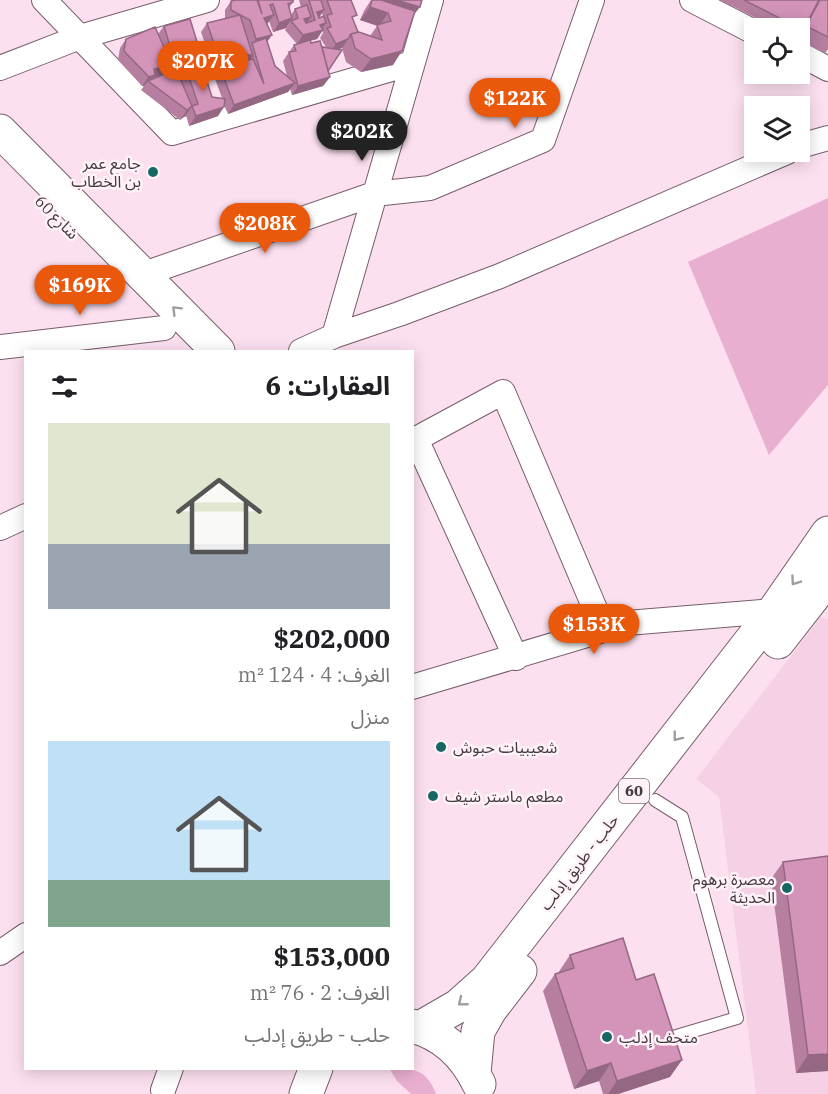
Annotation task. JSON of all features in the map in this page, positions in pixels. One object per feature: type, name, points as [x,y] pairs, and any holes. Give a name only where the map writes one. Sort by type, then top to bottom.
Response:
[{"type":"main road","name":"شارع 60","points":[[0,131],[217,350]]},
{"type":"main road","name":"شارع 60","points":[[0,161],[188,350]]},
{"type":"main road","name":"حلب - طريق إدلب","points":[[416,1027],[458,1006],[487,980],[774,612],[828,533]]},
{"type":"main road","name":"حلب - طريق إدلب","points":[[477,1083],[478,1031],[490,1010],[828,578]]},
{"type":"main road","points":[[416,1027],[440,1037],[457,1050],[477,1083]]},
{"type":"main road","points":[[306,1094],[315,1070]]},
{"type":"street","points":[[44,0],[172,133],[412,63]]},
{"type":"street","points":[[0,69],[80,37],[207,0]]},
{"type":"street","points":[[334,336],[431,0]]},
{"type":"street","points":[[141,275],[374,194],[430,188],[543,140],[592,0]]},
{"type":"street","points":[[692,0],[744,27]]},
{"type":"street","points":[[810,59],[828,69]]},
{"type":"street","points":[[810,143],[828,138]]},
{"type":"street","points":[[303,350],[334,336],[500,276],[765,162]]},
{"type":"street","points":[[0,346],[164,328]]},
{"type":"street","points":[[516,658],[416,439],[503,392],[604,630]]},
{"type":"street","points":[[0,528],[24,517]]},
{"type":"street","points":[[414,686],[516,658],[627,622],[774,612]]},
{"type":"street","points":[[0,953],[24,936]]},
{"type":"lane","points":[[655,800],[682,817],[737,1018],[673,1037]]},
{"type":"shaded area","points":[[828,198],[828,385],[769,455],[688,262]]},
{"type":"shaded area","points":[[821,617],[828,619],[828,1094],[756,1094],[719,797],[696,779]]},
{"type":"shaded area","points":[[390,1070],[418,1072],[428,1079],[436,1094],[411,1094],[397,1081]]},
{"type":"building","points":[[257,0],[262,14],[258,0],[293,0],[288,4],[292,18],[279,23],[273,4],[270,5],[274,15],[264,18],[272,35],[256,39],[250,20],[231,10],[231,1]]},
{"type":"building","points":[[309,0],[321,0],[324,10],[317,12],[319,18],[324,16],[326,23],[320,25],[323,30],[303,35],[291,21],[298,18],[295,9],[307,5],[311,17],[304,19],[306,23],[315,20]]},
{"type":"building","points":[[327,0],[351,0],[357,15],[352,17],[358,32],[336,44],[327,28],[331,27],[327,15],[332,14]]},
{"type":"building","points":[[372,0],[381,0],[415,11],[402,51],[371,59],[355,48],[351,34],[359,32],[382,40],[377,25],[391,21],[388,13],[370,7]]},
{"type":"building","points":[[396,0],[422,0],[420,7]]},
{"type":"building","points":[[744,0],[819,0],[809,18],[779,18]]},
{"type":"building","points":[[820,0],[828,0],[828,37],[810,28],[810,19]]},
{"type":"building","points":[[240,15],[253,56],[240,52],[219,58],[207,23]]},
{"type":"building","points":[[190,19],[198,45],[204,45],[206,51],[197,57],[173,56],[164,26]]},
{"type":"building","points":[[155,27],[172,65],[154,69],[155,75],[149,77],[124,51],[126,39]]},
{"type":"building","points":[[266,38],[275,66],[295,83],[234,105],[220,67],[253,59],[264,84],[252,43]]},
{"type":"building","points":[[310,40],[311,43],[320,41],[330,77],[298,86],[289,52],[296,51],[294,45]]},
{"type":"building","points":[[322,47],[342,50],[328,71]]},
{"type":"building","points":[[201,63],[212,97],[225,99],[224,107],[196,116],[192,106],[198,104],[186,68]]},
{"type":"building","points":[[176,69],[192,106],[187,110],[148,81]]},
{"type":"building","points":[[828,856],[828,1054],[808,1055],[783,862]]},
{"type":"building","name":"متحف إدلب","points":[[623,938],[636,980],[654,974],[682,1060],[617,1081],[611,1063],[587,1071],[555,974],[574,968],[570,955]]},
{"type":"place","name":"جامع عمر بن الخطاب","points":[[153,172]]},
{"type":"place","name":"شعيبيات حبوش","points":[[441,747]]},
{"type":"place","name":"مطعم ماستر شيف","points":[[433,796]]},
{"type":"place","name":"معصرة برهوم الحديثة","points":[[787,888]]},
{"type":"place","name":"متحف إدلب","points":[[607,1037]]}]
